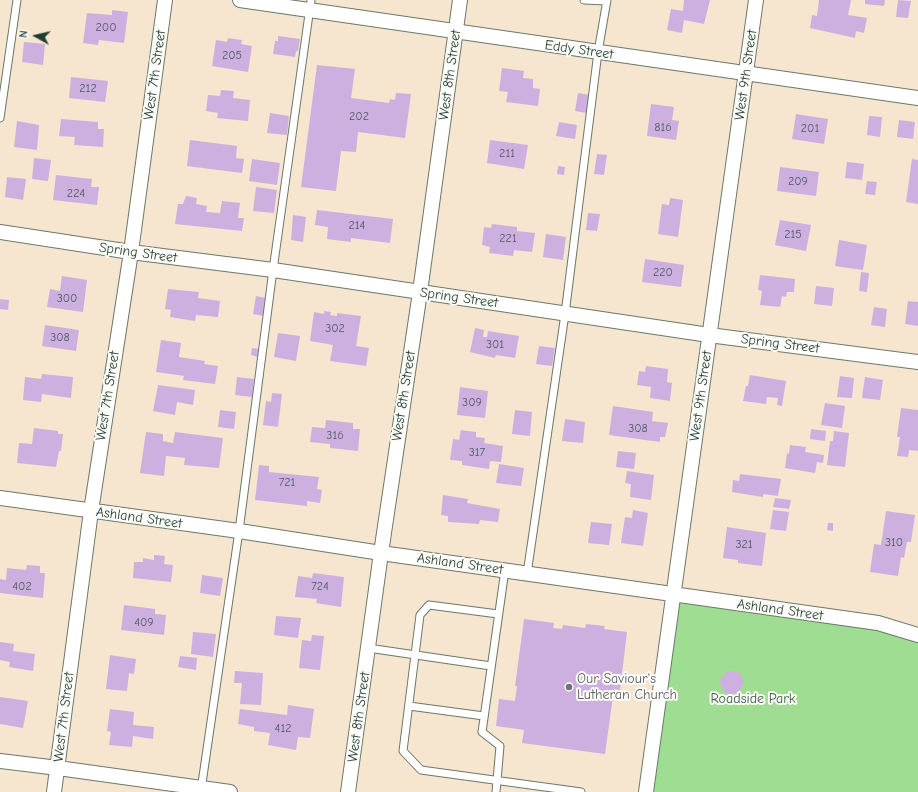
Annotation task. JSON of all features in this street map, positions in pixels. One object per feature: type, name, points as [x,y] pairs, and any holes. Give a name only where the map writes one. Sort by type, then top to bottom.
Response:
[{"type":"street","name":"West 7th Street","points":[[54,792],[91,511],[131,252],[165,0]]},
{"type":"street","name":"Eddy Street","points":[[240,0],[311,5],[456,32],[918,98]]},
{"type":"street","name":"West 8th Street","points":[[348,792],[381,553],[420,292],[460,0]]},
{"type":"street","name":"West 9th Street","points":[[646,792],[756,0]]},
{"type":"street","name":"Spring Street","points":[[0,232],[131,252],[273,270],[709,335],[918,362]]},
{"type":"street","name":"Ashland Street","points":[[0,498],[239,531],[381,553],[878,624],[918,634]]},
{"type":"street","points":[[0,761],[58,768],[201,790],[230,792]]},
{"type":"lane","points":[[0,118],[17,0]]},
{"type":"lane","points":[[527,574],[606,1],[584,0]]},
{"type":"lane","points":[[201,790],[239,531],[273,270],[311,5]]},
{"type":"lane","points":[[496,792],[500,746],[482,732],[505,570]]},
{"type":"lane","points":[[498,614],[429,606],[420,615],[403,751],[421,770],[581,792]]},
{"type":"lane","points":[[368,648],[491,666]]},
{"type":"lane","points":[[409,706],[484,716]]},
{"type":"green space","name":"Roadside Park","points":[[673,595],[918,635],[918,792],[646,792]]},
{"type":"building","points":[[684,0],[710,0],[704,24],[684,20],[682,33],[667,30],[671,9],[683,11]]},
{"type":"building","points":[[819,0],[851,0],[848,15],[867,18],[864,33],[856,31],[855,38],[810,28],[812,15],[817,16]]},
{"type":"building","points":[[865,0],[885,0],[884,6],[865,4]]},
{"type":"building","points":[[898,0],[911,1],[908,18],[896,17]]},
{"type":"building","points":[[112,10],[128,12],[124,43],[99,40],[98,45],[83,43],[87,13],[112,15]]},
{"type":"building","points":[[278,36],[300,39],[298,51],[296,51],[295,57],[273,54],[275,41],[278,41]]},
{"type":"building","points":[[228,38],[242,40],[241,44],[252,46],[248,72],[212,66],[216,40],[227,42]]},
{"type":"building","points":[[24,42],[45,44],[43,65],[22,62]]},
{"type":"building","points":[[317,65],[355,69],[351,98],[389,103],[390,99],[395,100],[396,93],[411,94],[405,138],[358,132],[356,152],[341,151],[336,191],[301,187]]},
{"type":"building","points":[[502,68],[524,71],[523,78],[533,79],[533,88],[540,89],[538,106],[506,102],[508,92],[499,91]]},
{"type":"building","points":[[71,77],[108,81],[105,102],[69,98]]},
{"type":"building","points":[[221,90],[234,91],[233,98],[250,100],[248,121],[217,118],[218,113],[206,111],[208,95],[220,96]]},
{"type":"building","points":[[578,93],[590,95],[587,113],[575,111]]},
{"type":"building","points":[[651,104],[674,107],[672,120],[679,121],[676,140],[647,136]]},
{"type":"building","points":[[270,113],[289,116],[287,135],[267,133]]},
{"type":"building","points":[[796,114],[828,119],[824,144],[792,139]]},
{"type":"building","points":[[869,116],[882,117],[880,137],[867,135]]},
{"type":"building","points":[[61,119],[98,122],[98,129],[104,129],[103,147],[74,145],[75,137],[59,136]]},
{"type":"building","points":[[899,120],[915,122],[913,139],[897,137]]},
{"type":"building","points":[[17,121],[39,125],[37,150],[14,147]]},
{"type":"building","points":[[559,122],[577,125],[575,139],[556,136]]},
{"type":"building","points":[[190,140],[237,146],[236,158],[244,159],[242,173],[187,166]]},
{"type":"building","points":[[490,140],[528,145],[524,169],[487,163]]},
{"type":"building","points":[[597,154],[607,155],[604,175],[594,174]]},
{"type":"building","points":[[34,158],[51,160],[48,181],[32,179]]},
{"type":"building","points":[[252,159],[280,163],[277,185],[249,181]]},
{"type":"building","points":[[912,159],[918,160],[918,204],[906,202]]},
{"type":"building","points":[[847,162],[864,164],[862,180],[845,178]]},
{"type":"building","points":[[558,166],[565,167],[564,175],[557,174]]},
{"type":"building","points":[[780,167],[819,172],[816,196],[777,191]]},
{"type":"building","points":[[56,175],[92,179],[91,187],[99,187],[97,205],[53,200]]},
{"type":"building","points":[[7,177],[26,179],[23,200],[5,197]]},
{"type":"building","points":[[867,181],[877,182],[875,195],[865,194]]},
{"type":"building","points":[[256,187],[277,190],[274,213],[253,211]]},
{"type":"building","points":[[186,196],[197,198],[196,204],[207,206],[206,212],[220,213],[222,201],[240,203],[238,218],[244,218],[242,231],[175,224],[178,204],[183,204]]},
{"type":"building","points":[[670,198],[683,200],[678,237],[658,234],[662,204],[669,205]]},
{"type":"building","points":[[317,210],[393,219],[390,243],[351,238],[351,242],[327,239],[328,227],[315,225]]},
{"type":"building","points":[[588,213],[600,214],[597,231],[586,230]]},
{"type":"building","points":[[293,215],[306,217],[303,242],[291,240]]},
{"type":"building","points":[[780,220],[811,225],[806,251],[775,245]]},
{"type":"building","points":[[492,224],[517,227],[517,231],[535,233],[532,252],[514,250],[513,256],[489,253],[490,247],[482,245],[484,227],[491,228]]},
{"type":"building","points":[[546,234],[566,237],[563,260],[543,257]]},
{"type":"building","points":[[839,240],[867,245],[863,270],[835,266]]},
{"type":"building","points":[[645,259],[684,265],[681,287],[642,282]]},
{"type":"building","points":[[861,272],[869,273],[867,292],[859,291]]},
{"type":"building","points":[[760,275],[795,279],[794,292],[787,292],[786,297],[782,296],[780,307],[760,305],[762,291],[758,290]]},
{"type":"building","points":[[62,276],[87,280],[83,312],[47,307],[50,289],[60,291]]},
{"type":"building","points":[[816,286],[834,288],[832,306],[814,304]]},
{"type":"building","points":[[168,289],[199,292],[198,298],[220,301],[218,317],[196,315],[195,321],[170,317],[171,310],[165,309]]},
{"type":"building","points":[[256,296],[266,298],[264,316],[253,314]]},
{"type":"building","points":[[0,299],[9,300],[8,310],[0,309]]},
{"type":"building","points":[[908,301],[918,302],[918,326],[905,324]]},
{"type":"building","points":[[874,307],[887,309],[885,327],[871,325]]},
{"type":"building","points":[[324,311],[331,312],[330,315],[337,316],[337,313],[361,316],[356,346],[369,348],[366,366],[330,361],[333,345],[310,341],[314,312],[324,314]]},
{"type":"building","points":[[45,325],[79,330],[76,351],[42,346]]},
{"type":"building","points":[[475,328],[484,330],[483,337],[487,337],[488,331],[519,336],[515,358],[496,355],[495,358],[470,352]]},
{"type":"building","points":[[278,333],[300,336],[296,361],[274,357]]},
{"type":"building","points":[[161,340],[181,343],[179,357],[205,361],[204,364],[218,366],[215,384],[183,380],[184,376],[156,372]]},
{"type":"building","points":[[539,346],[555,348],[552,366],[536,364]]},
{"type":"building","points":[[252,348],[259,349],[258,357],[251,355]]},
{"type":"building","points":[[646,366],[668,369],[667,382],[672,383],[670,401],[650,398],[651,387],[637,385],[639,371],[645,372]]},
{"type":"building","points":[[42,374],[73,377],[71,398],[42,394],[41,402],[23,400],[25,377],[41,379]]},
{"type":"building","points":[[750,375],[786,381],[782,406],[777,405],[778,398],[767,397],[766,404],[743,401]]},
{"type":"building","points":[[840,376],[854,378],[852,398],[837,397]]},
{"type":"building","points":[[237,377],[254,379],[252,397],[235,395]]},
{"type":"building","points":[[865,377],[883,380],[880,400],[862,398]]},
{"type":"building","points":[[158,385],[195,390],[193,405],[177,402],[175,415],[153,411]]},
{"type":"building","points":[[460,387],[488,391],[485,418],[457,415]]},
{"type":"building","points":[[272,393],[282,394],[278,427],[263,425],[266,401],[271,402]]},
{"type":"building","points":[[825,403],[845,406],[842,428],[821,425]]},
{"type":"building","points":[[613,406],[653,412],[652,421],[668,423],[665,437],[660,437],[660,442],[609,435]]},
{"type":"building","points":[[901,408],[918,410],[918,451],[909,450],[908,457],[897,456],[900,437],[897,437]]},
{"type":"building","points":[[220,410],[236,412],[234,429],[218,427]]},
{"type":"building","points":[[515,410],[532,412],[530,436],[512,434]]},
{"type":"building","points":[[565,419],[585,422],[583,443],[562,441]]},
{"type":"building","points":[[326,420],[353,423],[353,429],[360,429],[358,451],[330,448],[330,444],[310,442],[312,427],[325,428]]},
{"type":"building","points":[[34,428],[58,431],[58,434],[63,434],[61,451],[59,451],[56,467],[17,463],[19,443],[32,444]]},
{"type":"building","points":[[811,429],[826,431],[825,441],[810,439]]},
{"type":"building","points":[[461,430],[476,432],[476,437],[485,438],[484,443],[503,446],[501,462],[490,461],[489,469],[462,465],[462,461],[450,460],[453,439],[459,440]]},
{"type":"building","points":[[834,431],[849,433],[845,467],[827,465],[830,441],[833,441]]},
{"type":"building","points":[[146,432],[163,434],[163,441],[173,443],[175,432],[223,438],[219,468],[184,465],[185,458],[166,456],[164,476],[140,473]]},
{"type":"building","points":[[790,445],[806,447],[805,452],[824,455],[823,463],[817,462],[815,473],[785,468],[787,453],[789,454]]},
{"type":"building","points":[[618,451],[636,453],[634,469],[616,467]]},
{"type":"building","points":[[499,464],[524,468],[521,486],[496,483]]},
{"type":"building","points":[[259,465],[269,466],[269,472],[319,477],[317,489],[322,490],[320,503],[307,501],[307,506],[255,500]]},
{"type":"building","points":[[627,471],[654,475],[651,500],[630,497],[631,484],[625,483]]},
{"type":"building","points":[[740,474],[781,479],[778,496],[763,494],[763,497],[732,492],[733,480],[739,481]]},
{"type":"building","points":[[443,495],[468,499],[467,503],[500,509],[498,522],[480,520],[479,524],[448,522],[448,516],[441,515]]},
{"type":"building","points":[[775,498],[791,500],[789,509],[773,507]]},
{"type":"building","points":[[633,510],[648,513],[643,546],[621,543],[625,517],[632,518]]},
{"type":"building","points":[[773,510],[789,512],[786,531],[770,529]]},
{"type":"building","points":[[886,511],[915,515],[911,542],[907,542],[904,558],[901,557],[898,576],[870,572],[874,544],[881,545]]},
{"type":"building","points":[[591,522],[612,524],[609,545],[588,543]]},
{"type":"building","points":[[828,523],[833,523],[833,531],[827,530]]},
{"type":"building","points":[[727,527],[766,533],[762,566],[738,563],[738,560],[723,558]]},
{"type":"building","points":[[154,555],[165,556],[164,564],[173,565],[171,582],[133,578],[134,562],[143,562],[143,558],[154,560]]},
{"type":"building","points":[[27,565],[40,566],[40,573],[45,573],[43,598],[0,593],[0,579],[6,580],[7,568],[26,570]]},
{"type":"building","points":[[313,573],[344,577],[341,607],[316,603],[317,599],[295,597],[298,576],[312,578]]},
{"type":"building","points":[[202,575],[223,578],[220,596],[200,593]]},
{"type":"building","points":[[124,605],[155,609],[155,614],[166,615],[164,635],[121,630]]},
{"type":"building","points":[[276,616],[301,618],[298,638],[274,635]]},
{"type":"building","name":"Our Saviour's Lutheran Church","points":[[524,619],[554,623],[553,628],[562,629],[563,625],[585,628],[586,624],[605,626],[604,629],[627,632],[620,690],[614,689],[605,754],[522,743],[524,730],[496,726],[499,699],[515,701],[517,686],[515,686]]},
{"type":"building","points":[[193,632],[216,634],[213,657],[191,654]]},
{"type":"building","points":[[312,635],[324,636],[320,670],[299,668],[302,640],[311,641]]},
{"type":"building","points":[[0,642],[14,644],[13,651],[35,654],[33,671],[9,667],[10,662],[0,660]]},
{"type":"building","points":[[110,655],[136,659],[134,674],[129,673],[127,691],[106,689]]},
{"type":"building","points":[[180,656],[197,658],[196,670],[178,667]]},
{"type":"building","points":[[235,671],[263,673],[261,705],[240,704],[242,683],[234,683]]},
{"type":"building","points":[[727,671],[739,672],[744,682],[738,693],[725,693],[719,682]]},
{"type":"building","points":[[0,697],[28,701],[23,728],[0,724]]},
{"type":"building","points":[[288,705],[314,709],[310,738],[298,737],[296,750],[268,745],[270,733],[254,731],[254,727],[238,724],[240,709],[287,715]]},
{"type":"building","points":[[110,709],[134,712],[133,725],[154,727],[153,739],[133,736],[132,747],[109,745],[111,732],[107,731]]},
{"type":"place","name":"Our Saviour's Lutheran Church","points":[[569,687]]}]
